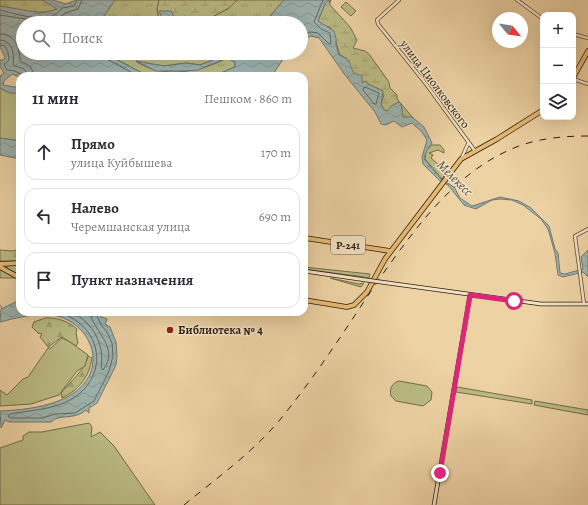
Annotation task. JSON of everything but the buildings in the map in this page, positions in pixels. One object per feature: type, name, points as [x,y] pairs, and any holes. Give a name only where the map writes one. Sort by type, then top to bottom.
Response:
[{"type":"highway","points":[[576,73],[588,51]]},
{"type":"highway","points":[[308,301],[347,307],[356,303],[371,286],[379,267],[390,251],[461,160],[540,112]]},
{"type":"highway","name":"Р-241","points":[[308,241],[390,251]]},
{"type":"highway","points":[[0,264],[16,263]]},
{"type":"highway","points":[[0,267],[16,276]]},
{"type":"main road","points":[[308,272],[541,304],[588,304]]},
{"type":"main road","points":[[434,505],[470,295]]},
{"type":"street","name":"улица Циолковского","points":[[399,0],[380,17],[377,22],[426,84],[469,143],[461,160]]},
{"type":"street","points":[[517,0],[540,17]]},
{"type":"street","points":[[576,35],[588,38]]},
{"type":"street","points":[[576,79],[588,84]]},
{"type":"street","points":[[469,143],[475,151]]},
{"type":"street","points":[[584,304],[575,236],[588,229]]},
{"type":"green space","points":[[0,0],[42,0],[58,9],[43,12],[22,11],[0,6]]},
{"type":"green space","points":[[115,0],[159,0],[157,10],[158,16],[104,16]]},
{"type":"green space","points":[[159,0],[237,0],[229,8],[214,16],[174,16],[172,14],[160,11],[162,16],[158,16],[157,10]]},
{"type":"green space","points":[[237,0],[284,0],[270,16],[214,16],[229,8]]},
{"type":"green space","points":[[329,0],[330,5],[350,27],[357,40],[353,48],[365,51],[369,54],[389,82],[390,88],[397,95],[397,99],[414,119],[412,117],[405,119],[403,117],[401,104],[388,111],[384,110],[381,104],[384,95],[379,89],[368,84],[366,81],[362,83],[351,70],[349,61],[340,55],[334,34],[330,27],[324,26],[318,21],[325,4]]},
{"type":"green space","points":[[346,2],[356,11],[351,16],[341,7]]},
{"type":"green space","points":[[117,60],[213,60],[200,65],[186,63],[164,66],[137,62],[158,71],[170,72],[140,72]]},
{"type":"green space","points":[[223,60],[231,60],[235,62],[235,67],[223,72],[182,72],[206,67]]},
{"type":"green space","points":[[0,88],[6,91],[16,92],[16,140],[0,138]]},
{"type":"green space","points":[[431,145],[440,145],[444,150],[444,153],[438,150],[429,153],[433,155],[431,158],[440,166],[439,170],[448,170],[442,179],[425,159],[426,151]]},
{"type":"green space","points":[[0,250],[16,250],[16,261],[0,261]]},
{"type":"green space","points":[[8,265],[16,265],[16,274],[6,267]]},
{"type":"green space","points":[[308,267],[370,274],[369,278],[308,270]]},
{"type":"green space","points":[[0,268],[15,277],[15,278],[0,278]]},
{"type":"green space","points":[[330,278],[359,284],[364,283],[361,287]]},
{"type":"green space","points":[[45,318],[62,320],[77,329],[76,333],[78,343],[76,346],[62,337],[48,347],[40,337],[42,334],[38,333],[32,327],[34,322]]},
{"type":"green space","points":[[62,338],[88,355],[85,366],[77,371],[59,395],[31,404],[0,406],[0,390],[7,395],[23,379],[28,377],[48,348],[51,348]]},
{"type":"green space","points":[[88,356],[92,358],[91,365],[83,382],[74,391],[62,398],[61,393],[81,371],[87,361]]},
{"type":"green space","points":[[399,381],[427,386],[432,392],[431,400],[423,406],[396,401],[391,396],[390,391],[393,385]]},
{"type":"green space","points":[[457,387],[532,400],[532,404],[456,392]]},
{"type":"green space","points":[[535,401],[588,410],[588,415],[534,405]]},
{"type":"green space","points":[[89,423],[92,427],[91,437],[100,432],[114,446],[155,505],[0,505],[0,448],[23,440],[23,436],[29,432],[42,432]]},
{"type":"water","points":[[42,0],[53,0],[66,4],[76,0],[115,0],[104,16],[16,16],[16,60],[117,60],[140,72],[16,72],[16,76],[12,74],[4,81],[3,85],[16,87],[16,93],[10,93],[0,88],[0,76],[4,73],[0,67],[0,60],[4,60],[5,57],[0,47],[0,6],[42,13],[57,9]]},
{"type":"water","points":[[284,0],[329,0],[325,4],[318,21],[334,31],[339,55],[350,62],[354,73],[362,76],[362,83],[366,81],[368,84],[383,91],[381,104],[384,110],[388,111],[391,106],[399,102],[401,104],[403,117],[412,117],[424,127],[432,143],[426,152],[424,159],[441,179],[454,187],[460,198],[472,206],[500,197],[519,201],[531,208],[549,226],[555,249],[558,253],[560,273],[565,274],[583,269],[581,257],[588,250],[588,277],[583,272],[563,277],[558,275],[555,253],[548,229],[541,219],[523,205],[512,200],[500,199],[492,200],[476,209],[464,205],[448,185],[440,181],[423,164],[422,157],[427,140],[422,132],[412,123],[402,127],[394,121],[386,125],[381,124],[375,112],[345,75],[319,38],[311,36],[308,38],[308,16],[270,16]]},
{"type":"water","points":[[159,11],[171,11],[174,16],[161,16]]},
{"type":"water","points":[[213,60],[222,60],[198,70],[183,71],[156,71],[136,61],[164,66],[186,63],[200,65]]},
{"type":"water","points":[[231,60],[282,60],[275,72],[223,72],[235,67],[235,62]]},
{"type":"water","points":[[0,138],[16,140],[16,158],[0,155]]},
{"type":"water","points":[[16,302],[16,316],[26,316],[0,322],[1,309]]},
{"type":"water","points":[[55,316],[100,316],[107,319],[105,324],[110,327],[116,342],[116,365],[97,403],[89,408],[89,413],[86,410],[77,415],[54,419],[51,422],[9,422],[5,420],[1,428],[0,411],[21,410],[54,403],[64,399],[81,387],[89,376],[93,365],[93,353],[89,342],[83,332],[74,324],[63,318]]},
{"type":"railway","points":[[184,505],[223,474],[272,429],[296,400],[320,367],[377,282],[418,226],[467,176],[485,163],[505,152],[525,144],[545,139],[588,136]]},
{"type":"place","name":"Библиотека № 4","points":[[170,330]]},
{"type":"route","points":[[440,473],[470,295],[514,301]]},
{"type":"water label","name":"Мелекесс","points":[[455,178]]}]
